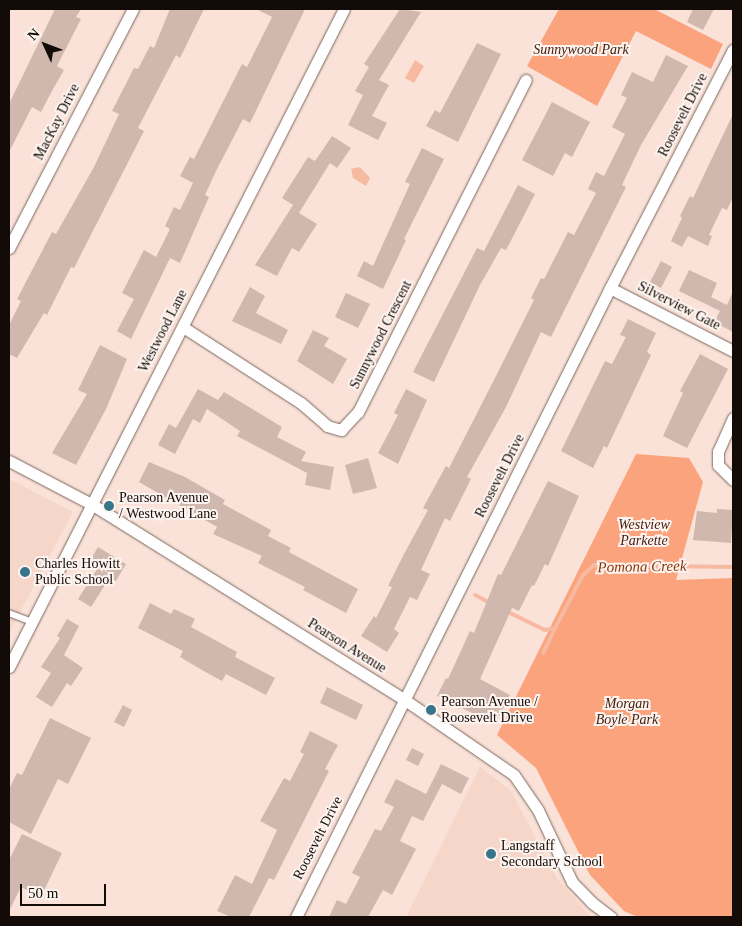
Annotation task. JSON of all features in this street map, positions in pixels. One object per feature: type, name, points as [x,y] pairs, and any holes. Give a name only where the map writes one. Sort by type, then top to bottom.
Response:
[{"type":"street","name":"MacKay Drive","points":[[9,248],[132,9]]},
{"type":"street","name":"Westwood Lane","points":[[9,667],[344,9]]},
{"type":"street","name":"Roosevelt Drive","points":[[296,917],[610,288],[733,50]]},
{"type":"street","name":"Sunnywood Crescent","points":[[182,327],[301,403],[328,426],[341,430],[358,412],[526,80]]},
{"type":"street","name":"Silverview Gate","points":[[610,288],[733,351]]},
{"type":"street","points":[[733,418],[718,451],[718,465],[733,480]]},
{"type":"street","name":"Pearson Avenue","points":[[9,461],[93,505],[405,700],[514,775],[538,810],[572,882],[591,902],[611,917]]},
{"type":"lane","points":[[9,613],[32,622]]},
{"type":"shaded area","points":[[415,60],[424,66],[414,83],[405,78]]},
{"type":"shaded area","points":[[360,167],[370,178],[366,186],[353,178],[351,169]]},
{"type":"shaded area","name":"Charles Howitt Public School","points":[[9,479],[73,512],[9,633]]},
{"type":"shaded area","name":"Langstaff Secondary School","points":[[480,767],[511,791],[557,878],[591,917],[406,917]]},
{"type":"green space","name":"Sunnywood Park","points":[[559,9],[654,9],[723,44],[711,69],[636,31],[597,106],[527,66]]},
{"type":"green space","name":"Morgan Boyle Park","points":[[636,454],[689,458],[703,482],[676,580],[733,578],[733,917],[638,917],[624,911],[590,875],[536,768],[497,735]]},
{"type":"building","points":[[55,9],[81,9],[76,17],[81,19],[57,66],[64,70],[41,112],[32,107],[9,152],[9,104]]},
{"type":"building","points":[[170,9],[204,9],[180,58],[176,55],[138,128],[144,131],[74,268],[71,267],[47,315],[44,313],[17,358],[9,354],[9,325],[21,301],[17,299],[52,232],[56,234],[94,167],[119,114],[112,111],[134,68],[138,69],[150,46],[154,48]]},
{"type":"building","points":[[256,9],[305,9],[250,123],[243,119],[216,171],[205,195],[209,197],[180,263],[170,258],[131,339],[117,331],[134,299],[122,293],[144,250],[156,257],[170,229],[165,226],[174,207],[180,210],[193,183],[180,176],[190,157],[194,159],[242,64],[247,67],[272,17]]},
{"type":"building","points":[[400,9],[421,12],[379,80],[389,85],[372,116],[387,123],[378,140],[348,125],[363,95],[355,91],[369,67],[364,64]]},
{"type":"building","points":[[693,9],[714,9],[703,30],[687,22]]},
{"type":"building","points":[[477,43],[501,54],[458,142],[426,126],[435,110],[440,113]]},
{"type":"building","points":[[666,55],[688,66],[641,145],[622,185],[626,187],[551,337],[541,332],[506,407],[467,477],[471,479],[450,521],[445,518],[421,570],[430,574],[417,600],[410,597],[394,629],[399,633],[387,652],[361,636],[374,616],[376,618],[392,587],[388,586],[428,510],[423,508],[446,466],[449,468],[534,300],[531,298],[541,278],[544,279],[568,232],[574,235],[596,193],[588,189],[596,172],[604,176],[625,134],[612,127],[627,98],[621,95],[632,72],[653,82]]},
{"type":"building","points":[[552,102],[590,122],[572,157],[565,153],[553,176],[522,160]]},
{"type":"building","points":[[733,114],[733,197],[727,210],[722,208],[709,235],[712,236],[708,246],[688,236],[682,247],[671,241],[682,218],[680,216],[690,196],[693,198]]},
{"type":"building","points":[[332,136],[351,148],[337,168],[330,163],[299,213],[317,224],[299,252],[292,248],[277,276],[255,265],[293,205],[282,198],[308,157],[315,161]]},
{"type":"building","points":[[422,148],[444,159],[404,239],[406,240],[383,289],[357,276],[364,261],[373,266],[410,184],[405,182]]},
{"type":"building","points":[[518,185],[535,194],[506,250],[501,248],[480,285],[434,382],[413,372],[477,248],[484,251]]},
{"type":"building","points":[[661,261],[672,267],[661,288],[650,282]]},
{"type":"building","points":[[689,270],[717,283],[711,297],[727,305],[733,291],[733,332],[714,322],[720,311],[679,291]]},
{"type":"building","points":[[250,287],[265,296],[256,313],[288,330],[281,344],[232,321]]},
{"type":"building","points":[[346,293],[370,304],[358,328],[335,317]]},
{"type":"building","points":[[628,319],[656,333],[647,352],[651,355],[607,448],[604,446],[593,468],[561,451],[605,361],[612,364],[626,337],[620,335]]},
{"type":"building","points":[[313,330],[329,338],[324,346],[347,359],[333,384],[297,361]]},
{"type":"building","points":[[100,345],[127,359],[106,409],[76,465],[52,453],[87,394],[78,390]]},
{"type":"building","points":[[700,354],[728,369],[687,448],[663,436],[683,393],[680,391]]},
{"type":"building","points":[[198,389],[218,400],[224,392],[282,427],[277,437],[306,452],[301,461],[334,467],[330,490],[305,485],[307,473],[237,436],[240,431],[207,409],[200,423],[193,419],[175,454],[158,445],[169,424],[176,428]]},
{"type":"building","points":[[406,389],[427,400],[398,464],[378,453],[398,415],[394,413]]},
{"type":"building","points":[[368,458],[377,488],[353,494],[345,465]]},
{"type":"building","points":[[149,462],[185,477],[225,500],[223,504],[271,530],[268,536],[291,548],[289,552],[358,589],[346,613],[303,590],[305,587],[258,563],[262,556],[213,534],[217,527],[139,482]]},
{"type":"building","points":[[548,481],[579,496],[548,566],[545,564],[519,611],[512,608],[480,679],[510,695],[495,724],[437,696],[446,678],[448,679],[470,631],[474,633],[498,574],[501,575]]},
{"type":"building","points":[[717,509],[733,510],[731,543],[693,540],[697,511],[717,513]]},
{"type":"building","points":[[98,547],[126,564],[116,581],[110,577],[91,607],[78,599],[97,569],[88,564]]},
{"type":"building","points":[[150,603],[171,614],[174,609],[195,619],[191,627],[237,652],[235,657],[275,678],[266,695],[226,674],[222,681],[180,657],[183,651],[138,628]]},
{"type":"building","points":[[67,619],[79,626],[64,655],[83,668],[71,686],[67,683],[52,707],[36,697],[51,673],[41,667],[60,638],[57,636]]},
{"type":"building","points":[[327,687],[363,705],[356,720],[320,703]]},
{"type":"building","points":[[123,705],[132,710],[124,727],[114,722]]},
{"type":"building","points":[[50,718],[91,738],[68,784],[58,779],[31,834],[9,822],[9,789],[17,773],[22,775]]},
{"type":"building","points":[[310,731],[338,745],[325,769],[329,771],[274,880],[269,878],[249,917],[231,917],[217,911],[235,875],[252,884],[277,830],[260,821],[284,778],[290,781],[304,754],[300,752]]},
{"type":"building","points":[[412,748],[424,754],[418,766],[406,760]]},
{"type":"building","points":[[441,764],[469,778],[461,794],[442,784],[423,821],[412,816],[400,841],[416,849],[392,895],[383,890],[368,917],[329,917],[337,900],[346,904],[360,877],[352,873],[375,829],[381,831],[394,807],[384,802],[396,779],[426,794]]},
{"type":"building","points":[[22,834],[62,853],[41,897],[21,887],[9,911],[9,860]]},
{"type":"waterway","name":"Pomona Creek","points":[[506,611],[545,630],[555,628],[583,575],[594,565],[733,567]]},
{"type":"waterway","name":"Pomona Creek","points":[[475,595],[490,603]]},
{"type":"waterway","points":[[543,653],[555,628]]},
{"type":"place","name":"Pearson Avenue / Westwood Lane","points":[[109,506]]},
{"type":"place","name":"Charles Howitt Public School","points":[[25,572]]},
{"type":"place","name":"Pearson Avenue / Roosevelt Drive","points":[[431,710]]},
{"type":"place","name":"Langstaff Secondary School","points":[[491,854]]},
{"type":"park label","name":"Westview Parkette","points":[[644,534]]}]
